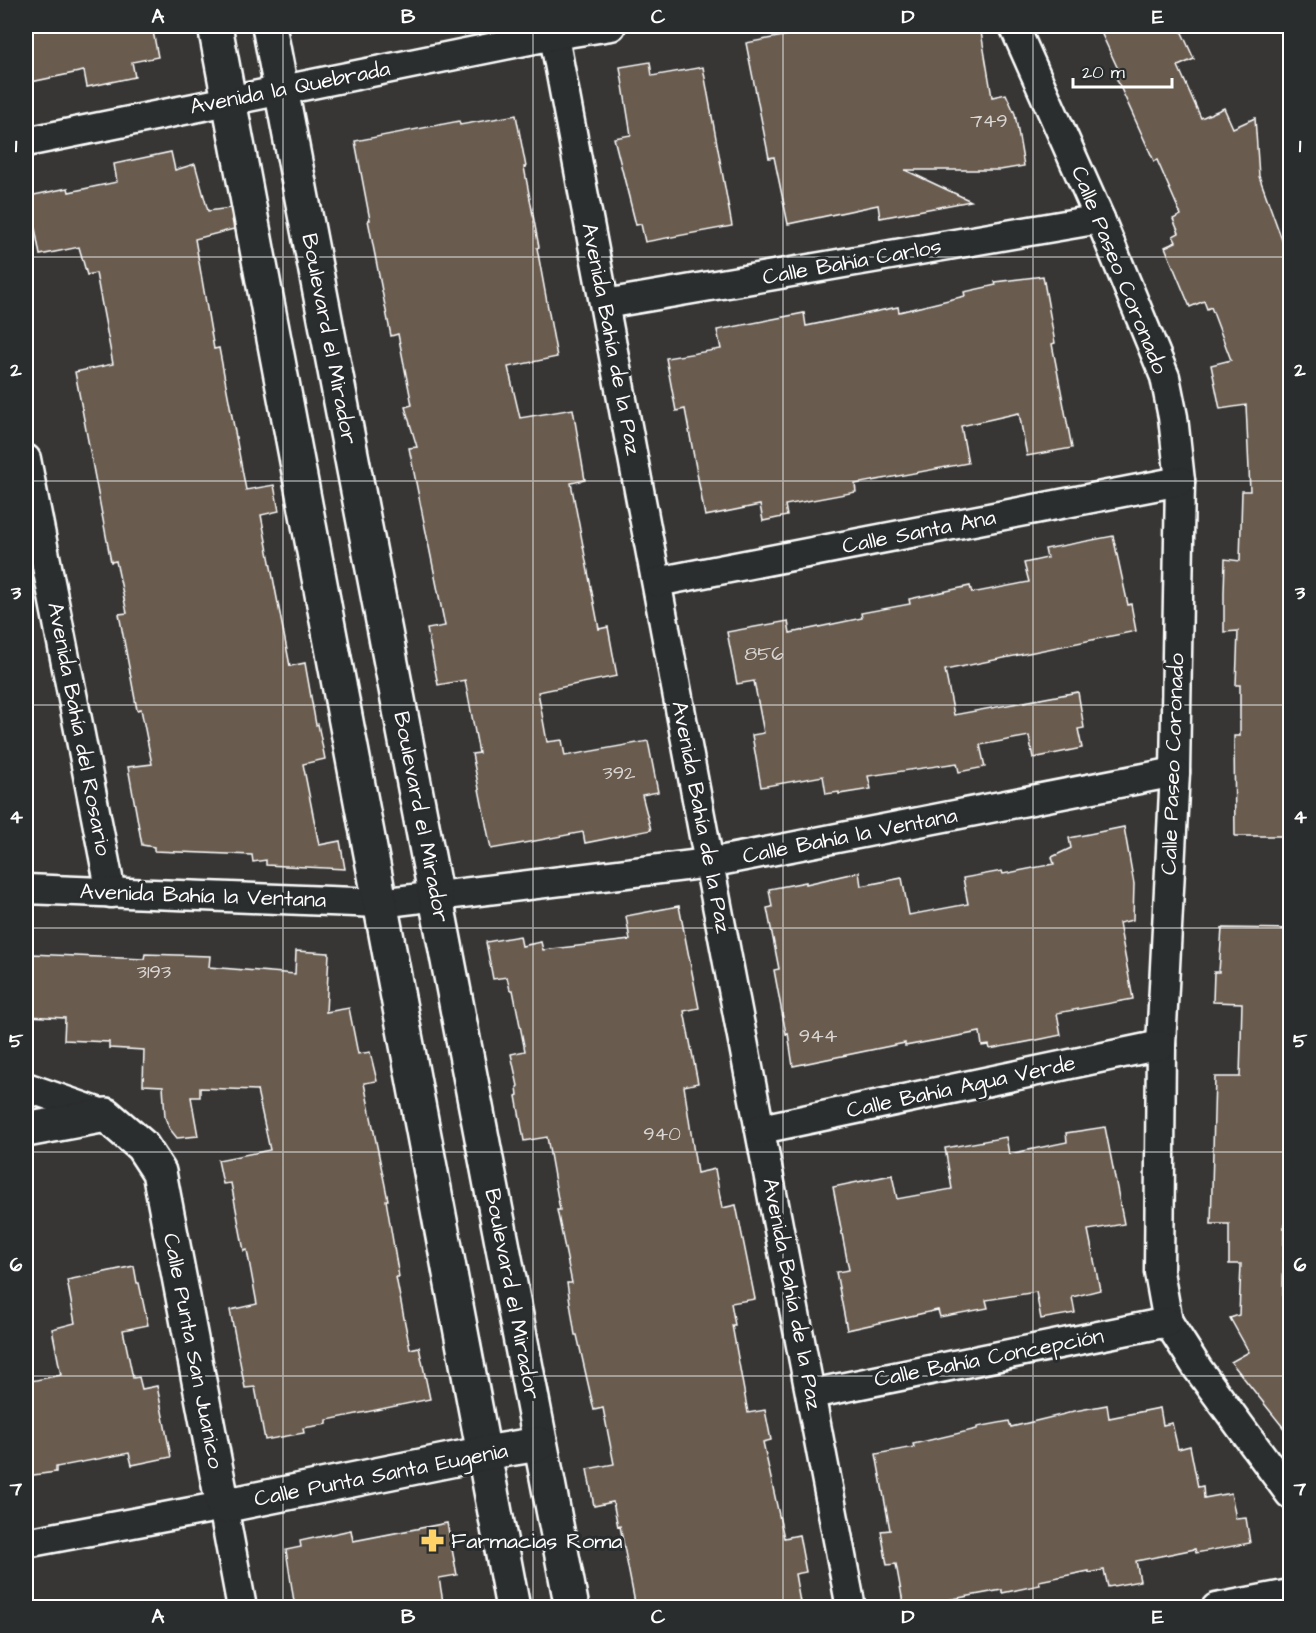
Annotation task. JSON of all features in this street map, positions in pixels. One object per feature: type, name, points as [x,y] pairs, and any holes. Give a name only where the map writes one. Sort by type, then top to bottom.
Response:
[{"type":"main road","points":[[214,26],[513,1608]]},
{"type":"main road","name":"Boulevard el Mirador","points":[[270,26],[572,1608]]},
{"type":"main road","points":[[26,1131],[106,1115]]},
{"type":"main road","name":"Calle Punta San Juanico","points":[[106,1115],[142,1146],[159,1172],[222,1506]]},
{"type":"main road","name":"Calle Punta Santa Eugenia","points":[[222,1506],[539,1444]]},
{"type":"street","name":"Avenida la Quebrada","points":[[26,142],[281,90],[553,30],[611,26]]},
{"type":"street","name":"Calle Paseo Coronado","points":[[1014,26],[1100,219],[1165,377],[1173,417],[1180,481],[1175,772],[1161,1045],[1159,1272],[1168,1322],[1198,1369],[1290,1494]]},
{"type":"street","name":"Avenida Bahía de la Paz","points":[[553,30],[851,1608]]},
{"type":"street","name":"Calle Bahía Carlos","points":[[605,304],[1100,219]]},
{"type":"street","name":"Avenida Bahía del Rosario","points":[[26,459],[111,893]]},
{"type":"street","name":"Calle Santa Ana","points":[[657,582],[1180,481]]},
{"type":"street","name":"Calle Bahía la Ventana","points":[[380,903],[709,863],[1175,772]]},
{"type":"street","name":"Avenida Bahía la Ventana","points":[[26,889],[380,903]]},
{"type":"street","name":"Calle Bahía Agua Verde","points":[[760,1129],[1161,1045]]},
{"type":"street","points":[[26,1087],[106,1115]]},
{"type":"street","name":"Calle Bahía Concepción","points":[[811,1394],[1168,1322]]},
{"type":"street","points":[[26,1543],[222,1506]]},
{"type":"street","name":"Calle Punta San Juanico","points":[[222,1506],[242,1608]]},
{"type":"street","points":[[1216,1608],[1290,1594]]},
{"type":"building","points":[[26,26],[152,26],[158,57],[132,62],[135,77],[87,87],[84,71],[26,83]]},
{"type":"building","points":[[837,26],[980,26],[992,97],[1006,94],[1015,114],[1024,166],[1000,170],[905,170],[971,201],[880,218],[878,205],[788,224],[774,157],[769,158],[746,43]]},
{"type":"building","points":[[1098,26],[1179,26],[1194,59],[1178,66],[1201,118],[1224,108],[1233,128],[1255,118],[1259,176],[1290,262],[1290,460],[1287,561],[1290,562],[1290,836],[1235,836],[1234,736],[1240,736],[1240,685],[1236,685],[1238,631],[1224,632],[1224,593],[1225,559],[1240,561],[1242,491],[1250,491],[1246,405],[1220,409],[1211,365],[1231,360],[1211,307],[1207,309],[1204,301],[1190,307],[1165,247],[1176,242],[1173,236],[1179,233],[1173,219],[1181,215],[1113,71],[1118,69]]},
{"type":"building","points":[[650,62],[652,76],[703,67],[732,226],[645,242],[641,224],[636,225],[614,138],[631,135],[620,67]]},
{"type":"building","points":[[516,115],[557,357],[508,367],[520,418],[573,409],[585,480],[571,483],[599,629],[608,627],[617,676],[538,692],[547,742],[562,740],[565,756],[648,741],[658,792],[642,795],[651,830],[585,843],[583,832],[491,849],[472,754],[479,753],[465,680],[438,685],[427,629],[445,626],[409,448],[417,447],[405,407],[412,405],[398,334],[391,336],[355,141],[459,121],[460,125]]},
{"type":"building","points":[[171,152],[175,170],[195,164],[208,211],[230,208],[234,229],[195,239],[214,349],[219,348],[246,490],[274,485],[279,511],[261,515],[290,666],[305,663],[316,725],[318,724],[325,759],[303,764],[319,845],[340,841],[345,869],[266,865],[266,860],[253,862],[252,855],[154,851],[154,847],[142,845],[128,767],[152,764],[141,709],[137,710],[119,614],[127,613],[116,561],[111,562],[75,372],[113,364],[96,273],[87,275],[79,247],[40,255],[29,196],[68,188],[69,192],[117,182],[114,164]]},
{"type":"building","points":[[1043,276],[1055,343],[1052,344],[1072,448],[1027,456],[1019,413],[961,426],[968,463],[855,484],[856,492],[785,505],[787,516],[763,521],[760,505],[705,516],[685,409],[676,411],[666,358],[721,349],[717,330],[804,313],[806,326],[898,307],[899,312],[965,296],[964,292],[996,285],[995,282]]},
{"type":"building","points":[[1113,536],[1136,631],[945,670],[954,715],[1078,692],[1084,728],[1078,729],[1082,748],[1033,758],[1029,736],[980,745],[985,767],[959,772],[957,763],[868,776],[871,789],[826,794],[823,776],[761,787],[752,735],[764,733],[754,681],[737,684],[727,632],[788,621],[790,633],[862,618],[861,613],[910,604],[909,599],[970,586],[972,593],[1029,582],[1024,563],[1047,558],[1045,549]]},
{"type":"building","points":[[1124,827],[1134,884],[1133,920],[1119,923],[1133,999],[1057,1013],[1061,1035],[1037,1040],[990,1049],[989,1045],[982,1046],[980,1032],[905,1046],[905,1043],[793,1066],[774,970],[779,969],[767,908],[772,907],[769,889],[806,882],[806,884],[859,872],[861,886],[902,878],[909,915],[968,904],[963,878],[1002,871],[1003,874],[1054,864],[1052,857],[1071,848],[1069,838]]},
{"type":"building","points":[[679,906],[699,1008],[684,1011],[698,1083],[684,1086],[697,1173],[715,1169],[722,1208],[736,1205],[755,1299],[731,1303],[735,1325],[732,1325],[748,1413],[765,1410],[771,1440],[763,1442],[784,1538],[799,1535],[806,1572],[795,1574],[801,1608],[636,1608],[613,1502],[594,1506],[587,1469],[614,1464],[603,1408],[594,1410],[577,1335],[575,1335],[567,1283],[572,1283],[557,1210],[560,1210],[547,1137],[524,1141],[516,1096],[518,1086],[511,1054],[525,1051],[513,990],[510,990],[507,977],[493,979],[486,942],[520,936],[522,946],[541,942],[543,950],[630,940],[626,916]]},
{"type":"building","points":[[1222,928],[1290,929],[1290,1225],[1284,1225],[1283,1302],[1290,1300],[1290,1436],[1231,1362],[1249,1352],[1230,1318],[1239,1315],[1241,1264],[1229,1264],[1229,1224],[1211,1224],[1215,1077],[1240,1077],[1242,1003],[1213,1002],[1214,972],[1219,972]]},
{"type":"building","points":[[296,951],[329,953],[326,1012],[349,1008],[358,1054],[370,1052],[377,1081],[364,1083],[388,1200],[386,1200],[399,1277],[396,1277],[410,1349],[419,1347],[430,1399],[327,1420],[327,1424],[303,1428],[304,1433],[265,1440],[255,1387],[245,1388],[230,1310],[257,1304],[231,1183],[223,1184],[218,1160],[270,1150],[257,1090],[200,1088],[200,1097],[191,1097],[198,1136],[177,1138],[169,1128],[165,1117],[163,1086],[143,1085],[144,1050],[109,1048],[109,1042],[64,1040],[65,1018],[26,1016],[26,963],[30,963],[31,954],[144,959],[145,954],[210,956],[209,967],[295,974]]},
{"type":"building","points":[[1105,1127],[1124,1224],[1088,1230],[1100,1290],[1072,1297],[1075,1313],[1041,1319],[1036,1292],[986,1300],[988,1308],[940,1317],[938,1310],[847,1330],[836,1272],[849,1270],[833,1187],[892,1175],[897,1199],[952,1189],[945,1148],[1006,1137],[1009,1154],[1067,1142],[1066,1133]]},
{"type":"building","points":[[134,1266],[148,1325],[123,1330],[133,1378],[139,1377],[142,1389],[157,1386],[171,1457],[132,1465],[129,1453],[56,1467],[56,1472],[26,1476],[26,1382],[61,1375],[52,1329],[75,1323],[67,1280]]},
{"type":"building","points":[[1107,1405],[1109,1418],[1160,1408],[1163,1425],[1172,1423],[1178,1449],[1190,1446],[1198,1487],[1203,1486],[1204,1498],[1231,1493],[1236,1519],[1246,1518],[1250,1543],[1196,1553],[1195,1549],[1136,1561],[1140,1581],[1108,1587],[1104,1570],[1089,1573],[1089,1571],[1039,1581],[1040,1585],[1002,1593],[1002,1590],[904,1608],[896,1564],[887,1565],[881,1531],[890,1530],[876,1454],[914,1447],[913,1444],[977,1429],[977,1427],[1009,1421],[1011,1427]]},
{"type":"building","points":[[447,1523],[457,1575],[439,1578],[444,1608],[295,1608],[286,1550],[301,1547],[300,1541],[351,1530],[353,1541]]},
{"type":"place","name":"Farmacias Roma","points":[[433,1541]]}]
